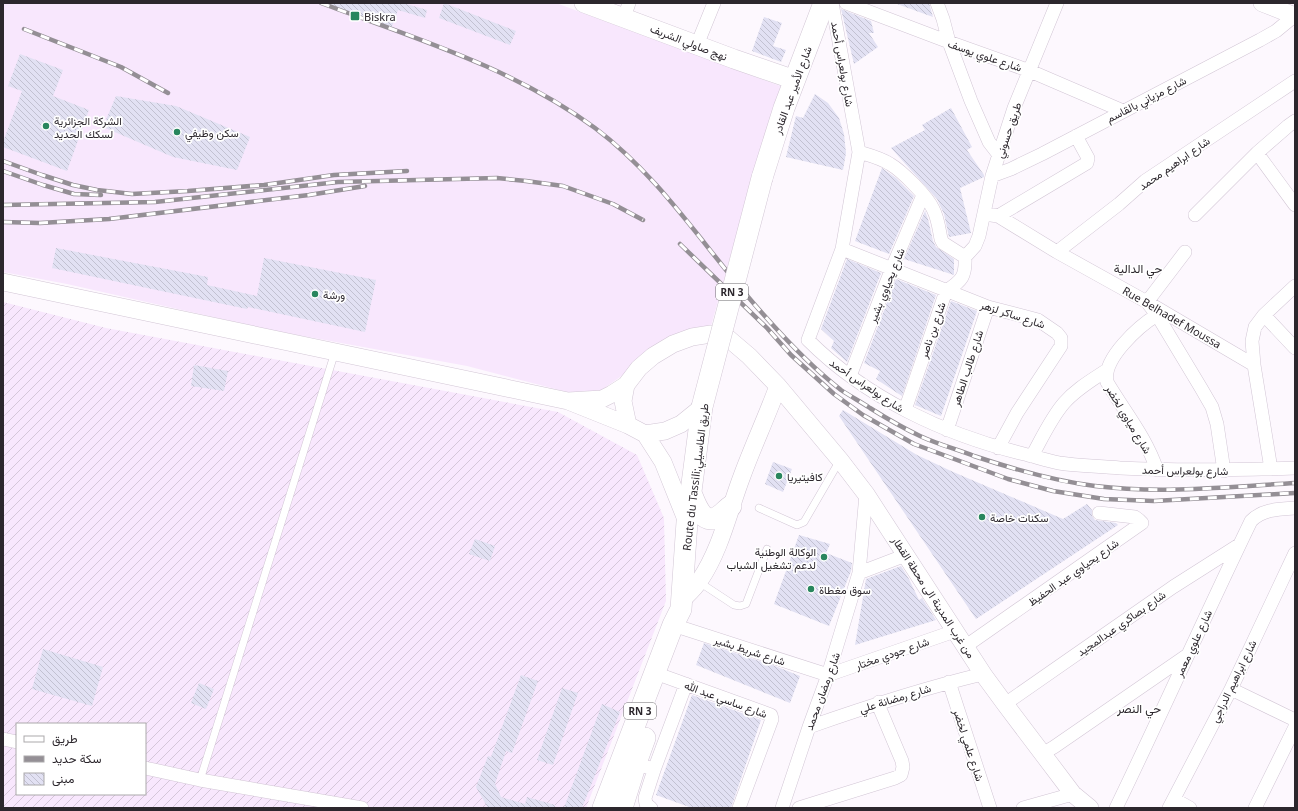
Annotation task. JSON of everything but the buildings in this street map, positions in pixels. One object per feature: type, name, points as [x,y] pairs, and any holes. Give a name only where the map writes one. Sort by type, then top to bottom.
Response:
[{"type":"main road","name":"نهج صاولي الشربف","points":[[584,3],[627,10],[696,45],[768,72],[795,80]]},
{"type":"main road","name":"شارع الأمير عبد القادر","points":[[762,178],[784,108],[824,3]]},
{"type":"main road","name":"Route du Tassili;طريق الطاسيلي","points":[[622,808],[645,767],[670,678],[678,617],[687,522],[702,407],[762,178]]},
{"type":"main road","points":[[691,493],[699,511],[708,518],[718,517],[731,506]]},
{"type":"main road","name":"Route du Tassili;طريق الطاسيلي","points":[[603,808],[670,678]]},
{"type":"street","points":[[696,45],[714,3]]},
{"type":"street","name":"شارع بولعراس أحمد","points":[[832,3],[858,152],[842,249],[808,340],[822,355],[850,376],[905,410],[947,430],[998,448],[1059,463],[1157,470],[1224,471],[1295,468]]},
{"type":"street","name":"شارع علوي يوسف","points":[[846,3],[948,42],[1030,71],[1123,111]]},
{"type":"street","points":[[937,3],[943,19],[948,42],[971,100],[989,142],[999,156]]},
{"type":"street","name":"طريق حسوني","points":[[965,257],[975,246],[977,241],[992,176],[1014,108],[1057,3]]},
{"type":"street","points":[[1262,3],[1295,16]]},
{"type":"street","name":"شارع مزياني بالقاسم","points":[[992,176],[1011,169],[1076,136],[1265,37],[1276,31],[1295,16]]},
{"type":"street","name":"شارع ابراهيم محمد","points":[[1057,252],[1119,204],[1145,181],[1295,81]]},
{"type":"street","points":[[1195,216],[1257,153],[1295,121]]},
{"type":"street","points":[[998,216],[1087,163],[1088,158],[1076,136]]},
{"type":"street","points":[[858,152],[891,164],[923,195],[933,209],[943,243],[965,257]]},
{"type":"street","points":[[1257,153],[1295,205]]},
{"type":"street","name":"شارع يحياوي بشير","points":[[850,376],[892,268],[923,195]]},
{"type":"street","name":"Rue Belhadef Moussa","points":[[984,214],[998,216],[1057,252],[1147,302],[1254,365]]},
{"type":"street","name":"شارع ساكر لزهر","points":[[842,249],[988,307],[1038,320],[1051,328],[1061,338],[1061,346],[1017,412],[998,448]]},
{"type":"street","points":[[1185,252],[1147,302],[1157,315],[1212,407],[1217,424],[1224,471]]},
{"type":"street","name":"شارع بن ناصر","points":[[905,410],[946,291],[961,280],[966,265],[965,257]]},
{"type":"street","points":[[3,282],[568,401],[628,425],[644,434],[663,462],[687,522]]},
{"type":"street","points":[[1271,469],[1254,365],[1252,340],[1255,327],[1264,315],[1295,286]]},
{"type":"street","name":"شارع طالب الطاهر","points":[[947,430],[988,307]]},
{"type":"street","name":"شارع مياوي لخضر","points":[[1157,315],[1145,323],[1119,350],[1105,376],[1107,382],[1139,431],[1152,455],[1157,470]]},
{"type":"street","points":[[1264,315],[1295,348]]},
{"type":"street","name":"من غرب المدينة الى محطة القطار","points":[[626,385],[639,368],[653,356],[673,344],[692,337],[710,334],[729,339],[749,356],[778,386],[840,460],[866,494],[983,674],[1073,794],[1090,808]]},
{"type":"street","points":[[1032,456],[1064,403],[1076,391],[1107,370]]},
{"type":"street","points":[[568,401],[602,399],[626,385]]},
{"type":"street","points":[[626,385],[623,400],[628,425]]},
{"type":"street","points":[[678,617],[706,570],[778,386]]},
{"type":"street","points":[[644,434],[665,431],[680,424],[702,407]]},
{"type":"street","name":"شارع رمضان محمد","points":[[782,808],[828,675],[859,572],[866,494]]},
{"type":"street","name":"شارع علوي معمر","points":[[1116,808],[1162,712],[1186,656],[1251,521],[1263,512],[1295,508]]},
{"type":"street","name":"شارع يحياوي عبد الحفيظ","points":[[966,646],[1142,523],[1135,518],[1099,513]]},
{"type":"street","name":"شارع بصاكري عبدالمجيد","points":[[1005,704],[1173,587],[1239,545]]},
{"type":"street","name":"شارع ابراهيم الدراجي","points":[[1171,803],[1231,689],[1295,553]]},
{"type":"street","points":[[859,572],[906,555]]},
{"type":"street","name":"شارع شريط بشير","points":[[678,617],[828,675]]},
{"type":"street","name":"شارع جودي مختار","points":[[828,675],[955,631]]},
{"type":"street","points":[[1042,754],[1186,656]]},
{"type":"street","name":"شارع رمضانة علي","points":[[809,727],[879,702],[948,682],[983,674]]},
{"type":"street","name":"شارع ساسي عبد الله","points":[[670,678],[772,716],[739,808]]},
{"type":"street","name":"شارع علمي لخضر","points":[[948,682],[990,808]]},
{"type":"street","points":[[1231,689],[1295,720]]},
{"type":"street","points":[[799,808],[901,775],[903,767],[902,761],[880,709],[879,702]]},
{"type":"street","points":[[1255,808],[1295,728]]},
{"type":"street","points":[[3,739],[16,742]]},
{"type":"street","points":[[645,767],[645,798],[646,804],[651,808]]},
{"type":"street","points":[[146,768],[200,780],[356,807]]},
{"type":"street","points":[[1023,808],[1073,794]]},
{"type":"street","points":[[1171,803],[1190,808]]},
{"type":"lane","points":[[200,780],[336,352]]},
{"type":"lane","points":[[759,508],[797,525],[804,522],[840,460]]},
{"type":"lane","points":[[699,582],[734,604],[740,606],[746,604],[767,549]]},
{"type":"shaded area","points":[[3,3],[556,3],[783,87],[753,175],[711,326],[648,349],[623,375],[600,391],[567,392],[467,366],[270,330],[67,284],[3,272]]},
{"type":"shaded area","points":[[3,302],[106,328],[558,412],[637,455],[664,518],[666,601],[586,808],[3,808]]},
{"type":"railway","points":[[321,3],[427,42],[497,71],[564,107],[595,128],[642,170],[684,217],[742,290],[781,334],[811,364],[841,390],[888,419],[926,439],[1019,470],[1049,478],[1095,486],[1170,490],[1295,483]]},
{"type":"railway","points":[[24,29],[121,67],[168,93]]},
{"type":"railway","points":[[3,161],[73,185],[97,190],[132,194],[264,185],[334,175],[407,171]]},
{"type":"railway","points":[[3,171],[74,194],[101,195]]},
{"type":"railway","points":[[3,205],[155,202],[338,182],[497,178],[563,186],[613,204],[643,220]]},
{"type":"railway","points":[[3,222],[40,223],[109,219],[309,195],[365,186]]},
{"type":"railway","points":[[680,244],[767,328],[791,355],[834,394],[863,415],[914,444],[1008,479],[1053,491],[1104,499],[1154,501],[1295,493]]},
{"type":"place","name":"Biskra","points":[[355,16]]},
{"type":"place","name":"الشركة الجزائرية لسكك الحديد","points":[[46,126]]},
{"type":"place","name":"سكن وظيفي","points":[[177,132]]},
{"type":"place","name":"ورشة","points":[[315,294]]},
{"type":"place","name":"كافيتيريا","points":[[779,476]]},
{"type":"place","name":"سكنات خاصة","points":[[982,517]]},
{"type":"place","name":"الوكالة الوطنية لدعم تشغيل الشباب","points":[[824,557]]},
{"type":"place","name":"سوق مغطاة","points":[[811,589]]},
{"type":"district","name":"حي الدالية","points":[[1138,268]]},
{"type":"district","name":"حي النصر","points":[[1139,708]]}]
